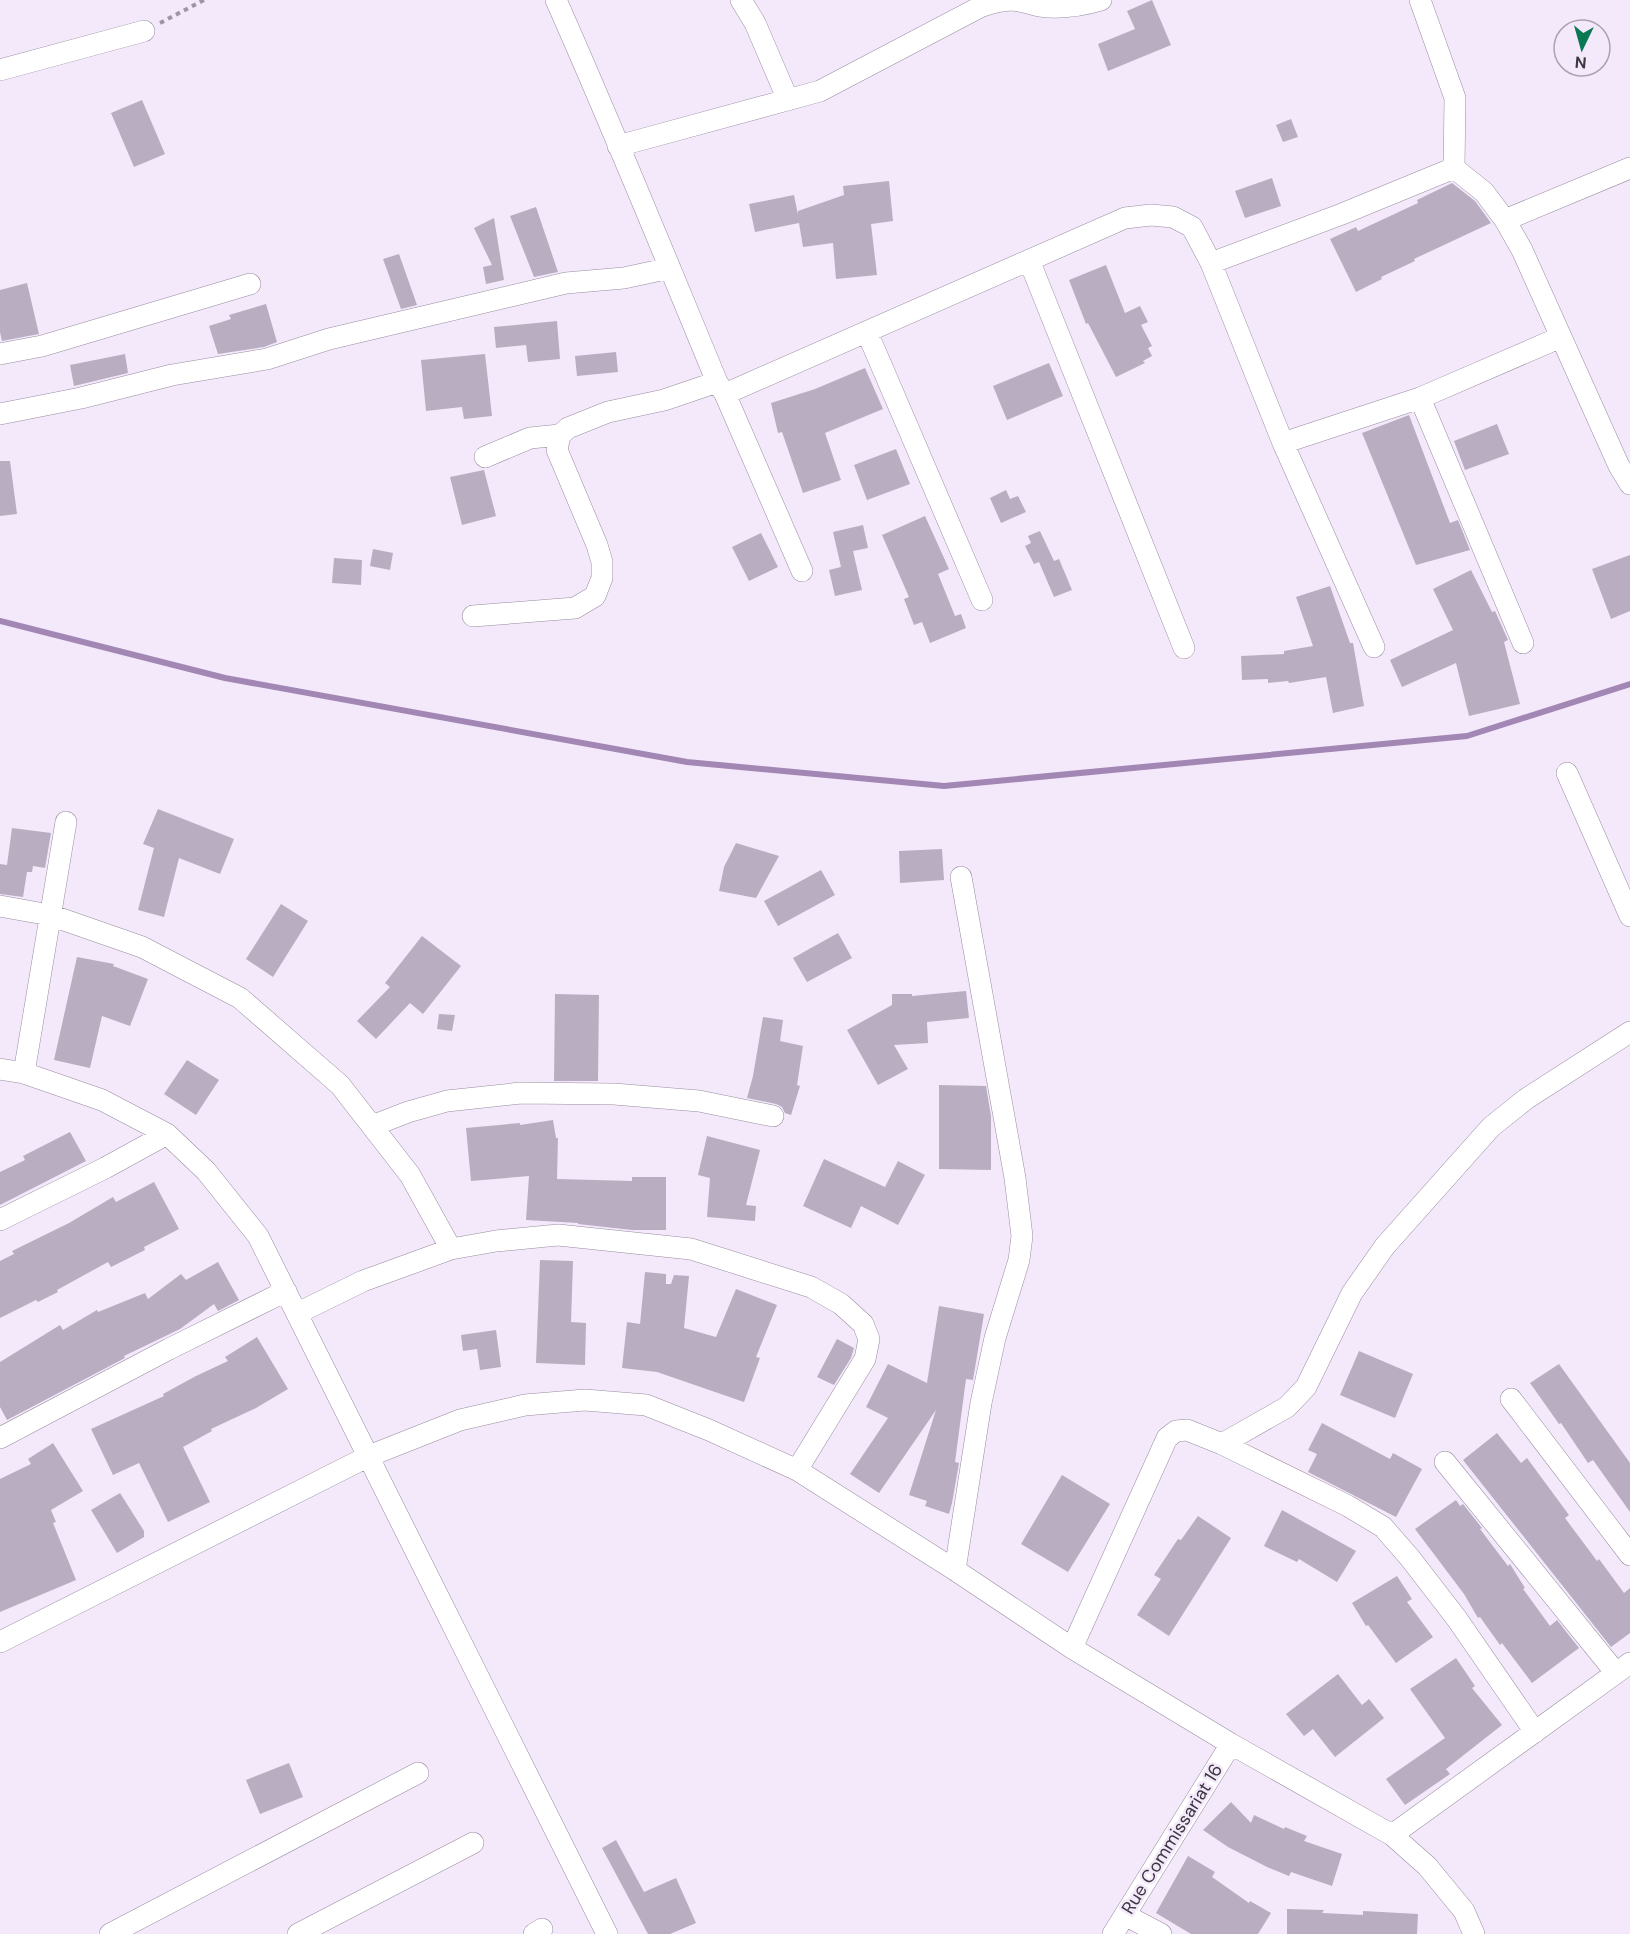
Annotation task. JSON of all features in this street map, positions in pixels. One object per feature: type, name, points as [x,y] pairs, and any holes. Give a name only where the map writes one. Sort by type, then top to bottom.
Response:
[{"type":"street","points":[[556,0],[802,572]]},
{"type":"street","points":[[741,0],[755,23],[788,100]]},
{"type":"street","points":[[618,146],[820,92],[980,7],[999,1],[1015,0],[1041,6],[1082,6],[1101,0]]},
{"type":"street","points":[[1420,0],[1455,98],[1454,168]]},
{"type":"street","points":[[0,70],[144,31]]},
{"type":"street","points":[[1454,168],[1484,192],[1505,220],[1522,250],[1618,466],[1630,484]]},
{"type":"street","points":[[1211,263],[1342,214],[1454,168]]},
{"type":"street","points":[[1505,220],[1630,168]]},
{"type":"street","points":[[485,457],[530,438],[560,435],[568,428],[608,412],[721,388],[867,332],[1125,218],[1151,215],[1173,217],[1192,227],[1211,263],[1283,443],[1374,647]]},
{"type":"street","points":[[1029,260],[1184,648]]},
{"type":"street","points":[[0,414],[81,398],[172,375],[267,359],[329,339],[566,283],[624,278],[670,268]]},
{"type":"street","points":[[0,354],[54,342],[250,284]]},
{"type":"street","points":[[867,332],[982,600]]},
{"type":"street","points":[[1283,443],[1420,398],[1561,337]]},
{"type":"street","points":[[1420,398],[1524,643]]},
{"type":"street","points":[[473,616],[575,608],[595,596],[602,578],[602,562],[557,450],[560,435]]},
{"type":"street","points":[[1567,773],[1630,916]]},
{"type":"street","points":[[24,1073],[66,822]]},
{"type":"street","points":[[955,1570],[981,1403],[995,1338],[1019,1260],[1022,1236],[1015,1178],[961,877]]},
{"type":"street","points":[[0,906],[50,915],[142,947],[240,998],[340,1085],[410,1175],[451,1250]]},
{"type":"street","points":[[1222,1444],[1287,1407],[1306,1387],[1352,1293],[1385,1245],[1491,1126],[1526,1099],[1630,1032]]},
{"type":"street","points":[[0,1068],[24,1073],[102,1100],[167,1134],[206,1171],[258,1236],[607,1934]]},
{"type":"street","points":[[372,1126],[408,1112],[447,1101],[521,1093],[614,1094],[699,1101],[773,1116]]},
{"type":"street","points":[[0,1220],[105,1168],[167,1134]]},
{"type":"street","points":[[297,1313],[363,1281],[451,1250],[496,1241],[558,1235],[691,1249],[811,1287],[841,1304],[863,1324],[869,1339],[865,1359],[797,1470]]},
{"type":"street","points":[[0,1438],[169,1349],[286,1291]]},
{"type":"street","points":[[1511,1399],[1630,1555]]},
{"type":"street","points":[[0,1642],[369,1456],[460,1420],[525,1405],[585,1400],[646,1405],[709,1430],[797,1470],[955,1570],[1072,1648],[1231,1744],[1392,1835],[1427,1866],[1464,1911],[1474,1934]]},
{"type":"street","points":[[1072,1648],[1167,1438],[1176,1431],[1187,1431],[1222,1444],[1348,1506],[1383,1527],[1457,1619],[1535,1732]]},
{"type":"street","points":[[1392,1835],[1623,1668],[1445,1462]]},
{"type":"street","name":"Rue Commissariat 16","points":[[1113,1934],[1231,1744]]},
{"type":"street","points":[[110,1934],[418,1773]]},
{"type":"street","points":[[298,1934],[473,1843]]},
{"type":"street","points":[[1125,1915],[1161,1934]]},
{"type":"path","points":[[144,31],[204,0]]},
{"type":"building","points":[[1152,0],[1171,45],[1108,71],[1098,44],[1135,29],[1127,11]]},
{"type":"building","points":[[142,100],[165,154],[134,167],[111,113]]},
{"type":"building","points":[[1291,119],[1298,137],[1283,142],[1276,125]]},
{"type":"building","points":[[1272,178],[1281,206],[1245,218],[1235,191]]},
{"type":"building","points":[[889,181],[893,221],[871,224],[877,275],[836,279],[833,243],[803,247],[799,223],[755,232],[749,204],[794,195],[798,215],[798,211],[844,195],[843,186]]},
{"type":"building","points":[[1452,183],[1475,201],[1491,223],[1414,259],[1415,261],[1356,292],[1330,239],[1356,227],[1358,231],[1418,203],[1417,200]]},
{"type":"building","points":[[536,207],[558,272],[534,277],[510,216]]},
{"type":"building","points":[[494,218],[504,280],[486,284],[483,267],[492,265],[474,228]]},
{"type":"building","points":[[399,254],[417,305],[401,309],[383,259]]},
{"type":"building","points":[[1106,265],[1125,313],[1140,306],[1148,322],[1141,325],[1152,346],[1148,348],[1152,356],[1143,361],[1145,363],[1116,377],[1088,323],[1086,324],[1069,280]]},
{"type":"building","points":[[27,283],[39,334],[2,341],[0,290]]},
{"type":"building","points":[[266,304],[277,342],[264,347],[218,354],[209,326],[231,319],[229,315]]},
{"type":"building","points":[[557,321],[560,359],[528,362],[526,345],[496,348],[494,327]]},
{"type":"building","points":[[616,352],[618,372],[577,376],[575,356]]},
{"type":"building","points":[[125,354],[128,373],[74,386],[70,365]]},
{"type":"building","points":[[485,354],[492,416],[464,419],[462,407],[426,411],[421,360]]},
{"type":"building","points":[[1049,363],[1063,396],[1007,420],[993,386]]},
{"type":"building","points":[[865,368],[883,409],[825,433],[841,480],[803,493],[782,432],[778,433],[771,403],[815,389]]},
{"type":"building","points":[[1409,415],[1450,523],[1458,520],[1470,550],[1416,565],[1362,433]]},
{"type":"building","points":[[1497,424],[1509,454],[1465,470],[1454,441]]},
{"type":"building","points":[[896,449],[910,484],[867,500],[854,465]]},
{"type":"building","points":[[0,461],[10,461],[17,514],[0,516]]},
{"type":"building","points":[[484,470],[496,516],[462,525],[450,477]]},
{"type":"building","points":[[1006,490],[1010,499],[1018,496],[1026,512],[1001,523],[990,498]]},
{"type":"building","points":[[925,516],[949,569],[938,574],[955,616],[961,614],[966,628],[930,643],[922,622],[914,625],[904,599],[909,597],[882,535]]},
{"type":"building","points":[[863,525],[868,548],[853,551],[862,590],[835,596],[829,570],[841,567],[833,532]]},
{"type":"building","points":[[1040,531],[1054,561],[1059,559],[1072,590],[1054,597],[1039,562],[1034,564],[1025,546],[1031,543],[1028,536]]},
{"type":"building","points":[[761,533],[778,567],[749,581],[732,547]]},
{"type":"building","points":[[373,549],[393,553],[390,570],[370,566]]},
{"type":"building","points":[[1630,555],[1630,611],[1611,619],[1592,569]]},
{"type":"building","points":[[334,558],[362,560],[361,585],[332,583]]},
{"type":"building","points":[[1471,570],[1492,612],[1495,611],[1508,640],[1504,642],[1520,704],[1469,716],[1456,663],[1402,687],[1390,660],[1453,630],[1433,589]]},
{"type":"building","points":[[1330,586],[1350,643],[1353,643],[1364,706],[1333,713],[1326,677],[1289,683],[1288,681],[1268,683],[1268,679],[1242,680],[1241,656],[1284,654],[1284,651],[1313,646],[1296,597]]},
{"type":"building","points":[[158,809],[234,839],[220,874],[179,858],[164,917],[138,910],[154,848],[143,844]]},
{"type":"building","points":[[12,828],[51,833],[45,868],[33,866],[32,872],[27,872],[23,897],[0,894],[0,864],[7,865]]},
{"type":"building","points":[[736,843],[779,856],[756,898],[719,891],[724,867]]},
{"type":"building","points":[[942,849],[944,880],[900,883],[899,851]]},
{"type":"building","points":[[821,870],[835,895],[778,926],[764,901]]},
{"type":"building","points":[[281,904],[308,921],[273,977],[246,959]]},
{"type":"building","points":[[838,933],[852,958],[807,982],[793,958]]},
{"type":"building","points":[[422,936],[461,966],[423,1014],[410,1003],[376,1039],[357,1021],[390,987],[385,983]]},
{"type":"building","points":[[77,957],[114,964],[113,966],[148,979],[130,1026],[102,1016],[90,1068],[54,1060]]},
{"type":"building","points":[[966,991],[969,1018],[927,1022],[928,1043],[894,1045],[908,1069],[878,1085],[847,1030],[892,1005],[892,994],[912,994],[912,996]]},
{"type":"building","points":[[555,994],[599,995],[598,1081],[554,1081]]},
{"type":"building","points":[[439,1014],[455,1015],[452,1031],[437,1029]]},
{"type":"building","points":[[763,1017],[783,1020],[780,1041],[803,1046],[797,1085],[800,1086],[791,1115],[785,1113],[782,1107],[776,1104],[747,1098]]},
{"type":"building","points":[[187,1060],[219,1080],[196,1115],[164,1094]]},
{"type":"building","points":[[939,1085],[986,1086],[991,1116],[991,1170],[939,1169]]},
{"type":"building","points":[[553,1120],[556,1138],[558,1138],[557,1179],[632,1181],[632,1177],[666,1177],[666,1230],[632,1230],[578,1223],[526,1220],[529,1176],[471,1181],[466,1128],[520,1123],[520,1125]]},
{"type":"building","points":[[70,1132],[86,1161],[0,1205],[0,1172],[25,1160],[23,1156]]},
{"type":"building","points":[[707,1136],[760,1150],[746,1205],[756,1206],[755,1221],[707,1217],[710,1178],[698,1175]]},
{"type":"building","points":[[824,1159],[885,1187],[898,1161],[925,1175],[898,1225],[861,1206],[851,1228],[803,1206]]},
{"type":"building","points":[[154,1182],[179,1229],[111,1267],[108,1262],[57,1290],[58,1292],[0,1318],[0,1261],[14,1254],[12,1251],[69,1223],[113,1197],[116,1202]]},
{"type":"building","points":[[540,1260],[573,1261],[571,1322],[586,1323],[585,1365],[536,1363]]},
{"type":"building","points":[[218,1262],[239,1300],[218,1311],[214,1304],[180,1329],[124,1356],[125,1358],[7,1420],[0,1407],[0,1362],[60,1325],[63,1330],[97,1310],[98,1312],[145,1293],[148,1299],[181,1274],[186,1280]]},
{"type":"building","points":[[645,1272],[666,1274],[666,1284],[671,1284],[674,1275],[689,1276],[684,1328],[716,1337],[736,1289],[777,1305],[756,1357],[760,1358],[744,1402],[657,1372],[622,1368],[627,1322],[640,1324]]},
{"type":"building","points":[[939,1306],[984,1314],[973,1380],[966,1379],[955,1462],[959,1463],[949,1514],[925,1506],[927,1501],[909,1495],[936,1410],[879,1493],[850,1474],[888,1418],[866,1407],[888,1364],[927,1383]]},
{"type":"building","points":[[496,1330],[501,1367],[480,1370],[477,1349],[463,1351],[461,1335]]},
{"type":"building","points":[[257,1337],[288,1389],[256,1408],[211,1429],[212,1431],[183,1447],[210,1502],[168,1522],[139,1463],[113,1475],[91,1429],[164,1396],[163,1394],[228,1361],[225,1357]]},
{"type":"building","points":[[837,1339],[854,1348],[851,1358],[834,1385],[817,1377]]},
{"type":"building","points":[[1359,1351],[1413,1374],[1395,1418],[1340,1395]]},
{"type":"building","points":[[1559,1364],[1630,1463],[1630,1512],[1593,1460],[1588,1463],[1530,1383]]},
{"type":"building","points":[[1322,1423],[1390,1459],[1393,1453],[1422,1469],[1396,1517],[1308,1472],[1317,1454],[1308,1450]]},
{"type":"building","points":[[1497,1433],[1521,1463],[1527,1458],[1569,1515],[1565,1518],[1624,1593],[1630,1588],[1630,1633],[1611,1647],[1463,1460]]},
{"type":"building","points":[[53,1443],[83,1491],[51,1510],[56,1522],[53,1523],[76,1580],[0,1612],[0,1479],[31,1464],[28,1459]]},
{"type":"building","points":[[1062,1475],[1110,1504],[1068,1572],[1021,1544]]},
{"type":"building","points":[[120,1493],[144,1531],[144,1537],[117,1553],[91,1510]]},
{"type":"building","points":[[1456,1500],[1460,1506],[1463,1504],[1482,1528],[1480,1529],[1508,1566],[1510,1564],[1525,1588],[1523,1589],[1550,1626],[1557,1620],[1579,1648],[1532,1683],[1502,1643],[1500,1645],[1480,1617],[1478,1618],[1464,1594],[1415,1529]]},
{"type":"building","points":[[1282,1510],[1356,1551],[1337,1582],[1299,1559],[1297,1562],[1264,1546]]},
{"type":"building","points":[[1198,1516],[1231,1538],[1169,1636],[1137,1615],[1161,1579],[1154,1575],[1178,1539],[1181,1540]]},
{"type":"building","points":[[1397,1576],[1412,1599],[1407,1602],[1433,1637],[1396,1663],[1368,1625],[1366,1626],[1352,1603]]},
{"type":"building","points":[[1456,1658],[1475,1686],[1472,1688],[1502,1725],[1446,1769],[1450,1774],[1405,1805],[1386,1779],[1445,1738],[1410,1689]]},
{"type":"building","points":[[1338,1674],[1362,1705],[1369,1699],[1384,1718],[1335,1757],[1313,1729],[1304,1736],[1286,1714]]},
{"type":"building","points":[[289,1763],[303,1797],[260,1814],[246,1780]]},
{"type":"building","points":[[1231,1802],[1251,1823],[1254,1815],[1284,1829],[1285,1827],[1307,1836],[1304,1841],[1342,1854],[1332,1886],[1291,1872],[1289,1876],[1267,1867],[1228,1847],[1203,1830]]},
{"type":"building","points":[[616,1840],[644,1892],[676,1878],[696,1923],[670,1934],[648,1934],[602,1848]]},
{"type":"building","points":[[1188,1856],[1215,1872],[1212,1877],[1249,1903],[1250,1901],[1271,1913],[1258,1934],[1191,1934],[1156,1913]]},
{"type":"building","points":[[1287,1909],[1324,1910],[1322,1913],[1363,1915],[1363,1911],[1418,1914],[1417,1934],[1287,1934]]},
{"type":"waterway","points":[[0,621],[225,678],[687,762],[944,786],[1467,736],[1630,684]]}]
